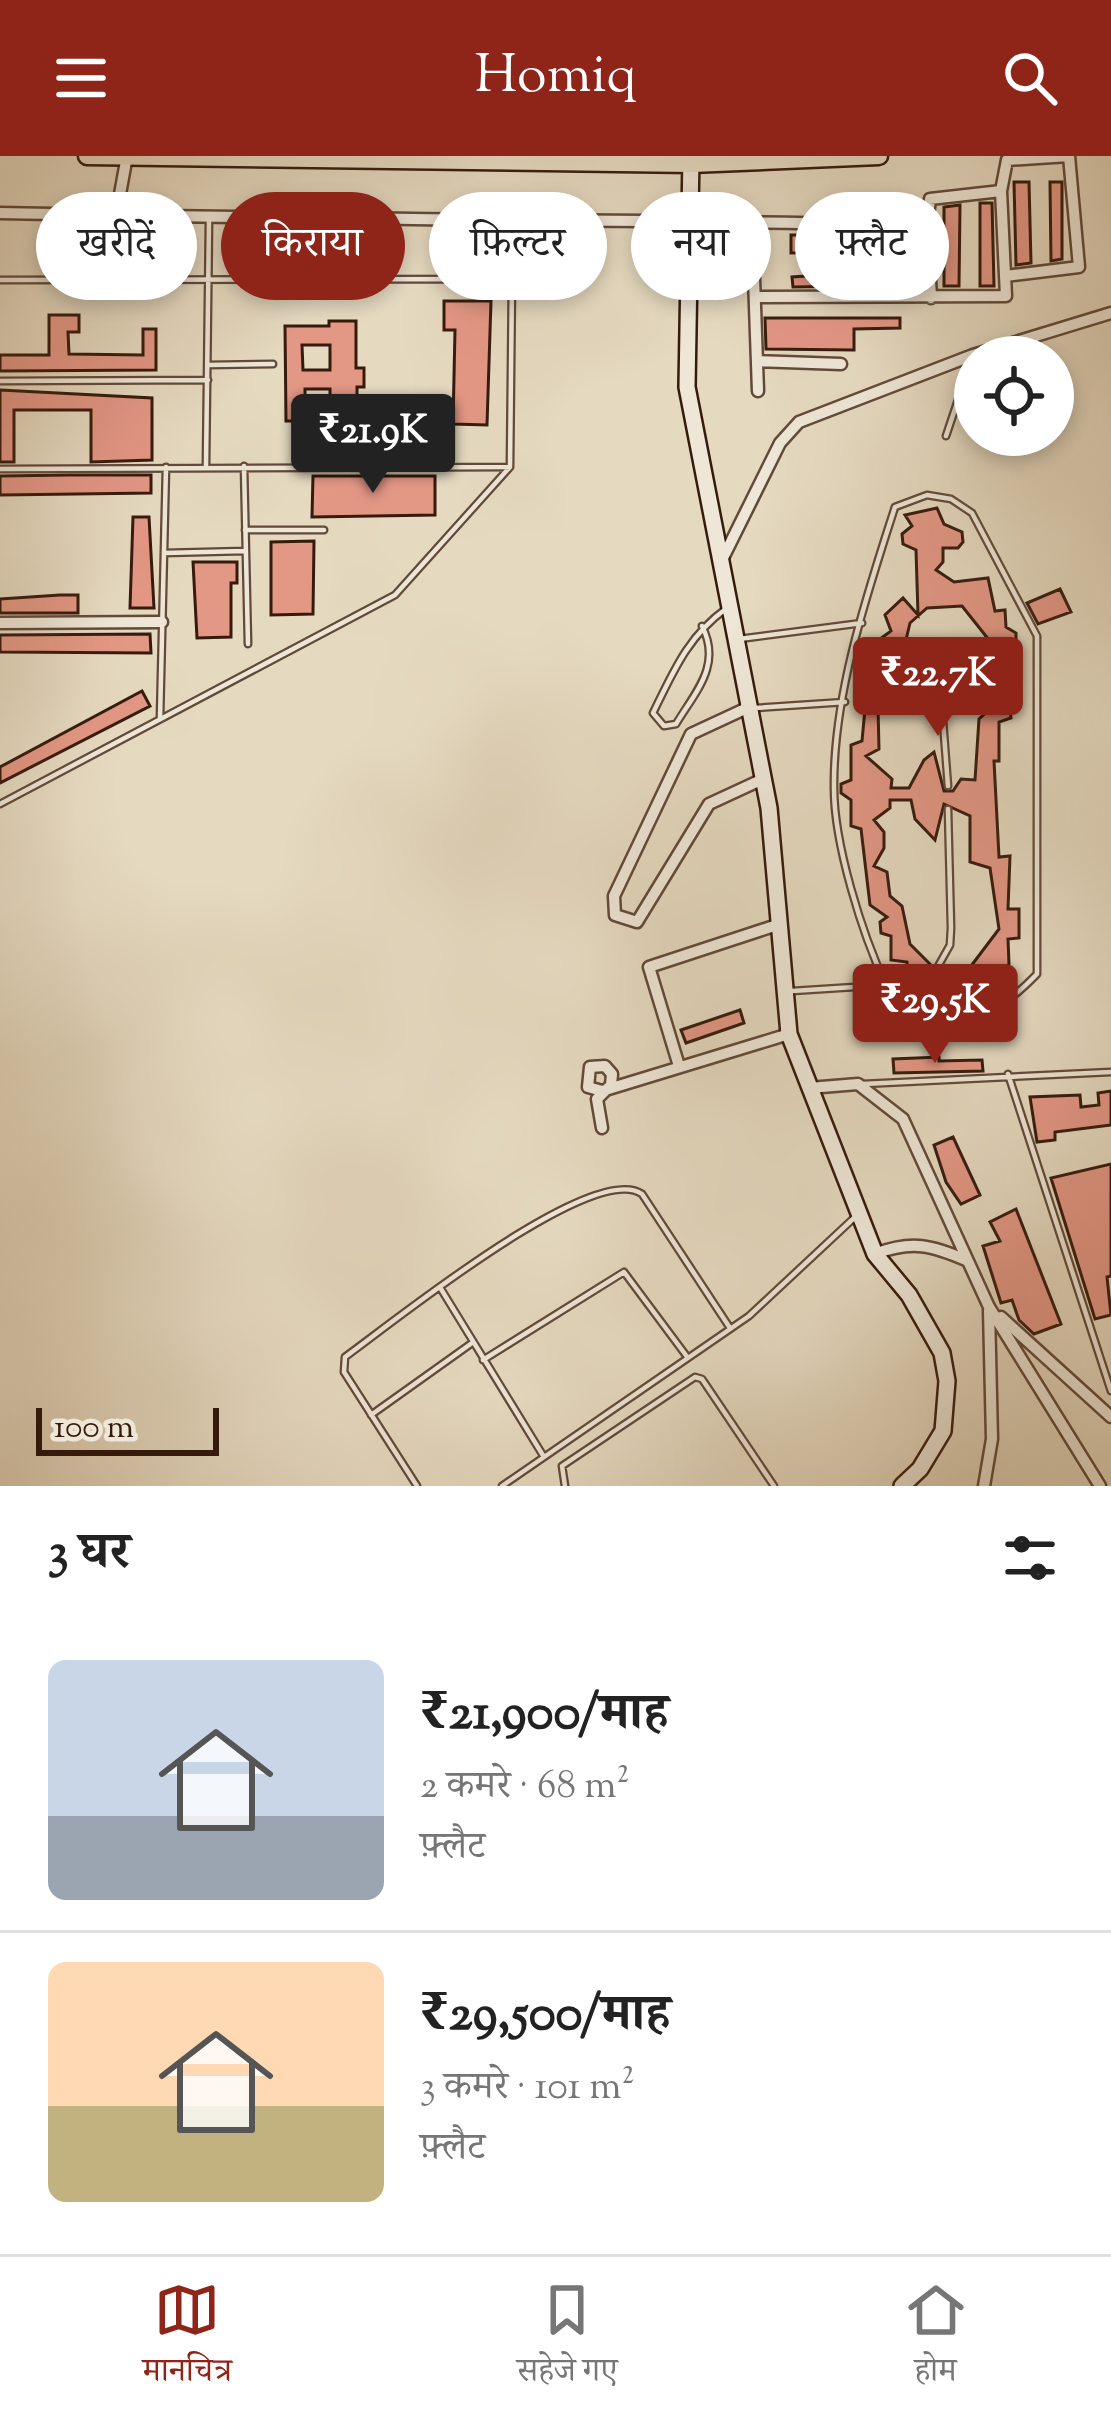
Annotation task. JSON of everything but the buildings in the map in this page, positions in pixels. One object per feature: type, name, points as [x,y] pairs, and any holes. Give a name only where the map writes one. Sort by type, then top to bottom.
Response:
[{"type":"main road","points":[[88,156],[672,160],[879,156]]},
{"type":"street","points":[[120,192],[127,156]]},
{"type":"street","points":[[949,298],[1006,296],[1005,276],[1001,191],[1007,160],[1069,156],[1079,268],[1005,276]]},
{"type":"street","points":[[691,192],[692,160]]},
{"type":"street","points":[[949,197],[1001,191]]},
{"type":"street","points":[[0,214],[36,215]]},
{"type":"street","points":[[197,219],[631,218]]},
{"type":"street","points":[[689,300],[687,387],[763,779],[789,1034],[805,1088],[875,1254],[910,1295],[942,1353],[947,1381],[943,1431],[920,1469],[902,1486]]},
{"type":"street","points":[[756,300],[758,391]]},
{"type":"street","points":[[1035,336],[1111,313]]},
{"type":"street","points":[[757,361],[841,364]]},
{"type":"street","points":[[721,563],[780,443],[799,422],[954,362]]},
{"type":"street","points":[[0,623],[162,622]]},
{"type":"street","points":[[747,708],[691,734],[614,896],[613,908],[620,921],[629,923],[643,916],[709,804],[763,779]]},
{"type":"street","points":[[679,1066],[649,967],[780,924]]},
{"type":"street","points":[[602,1128],[596,1103],[602,1091],[789,1034]]},
{"type":"street","points":[[805,1088],[858,1084],[903,1119],[989,1306],[1098,1481],[1111,1486]]},
{"type":"street","points":[[875,1254],[903,1244],[930,1244],[968,1261]]},
{"type":"street","points":[[989,1306],[1111,1417]]},
{"type":"street","points":[[984,1486],[992,1439],[989,1306]]},
{"type":"lane","points":[[206,469],[209,220]]},
{"type":"lane","points":[[0,280],[512,279],[511,466],[395,595],[0,805]]},
{"type":"lane","points":[[208,365],[273,364]]},
{"type":"lane","points":[[0,381],[208,380]]},
{"type":"lane","points":[[946,436],[954,412]]},
{"type":"lane","points":[[244,466],[248,644]]},
{"type":"lane","points":[[0,469],[511,466]]},
{"type":"lane","points":[[160,719],[166,467]]},
{"type":"lane","points":[[787,991],[886,985],[934,1012],[972,1018],[1008,1004],[1037,974],[1037,635],[971,513],[952,499],[927,495],[896,507],[862,623],[836,742],[838,827],[886,985]]},
{"type":"lane","points":[[245,530],[324,530]]},
{"type":"lane","points":[[164,553],[245,551]]},
{"type":"lane","points":[[702,626],[711,643],[712,665],[676,724],[664,726],[653,713],[688,641],[702,626],[727,608]]},
{"type":"lane","points":[[734,640],[862,623]]},
{"type":"lane","points":[[747,708],[845,702]]},
{"type":"lane","points":[[893,704],[977,704]]},
{"type":"lane","points":[[936,704],[943,721],[948,786]]},
{"type":"lane","points":[[916,1002],[951,928],[948,809]]},
{"type":"lane","points":[[858,1084],[1111,1072]]},
{"type":"lane","points":[[1008,1074],[1111,1391]]},
{"type":"lane","points":[[417,1486],[344,1372],[345,1357],[566,1205],[634,1189],[730,1328]]},
{"type":"lane","points":[[502,1486],[730,1328],[858,1214]]},
{"type":"lane","points":[[483,1360],[624,1272],[688,1358]]},
{"type":"lane","points":[[441,1289],[544,1457]]},
{"type":"lane","points":[[371,1415],[472,1343]]},
{"type":"lane","points":[[566,1486],[562,1466],[695,1377],[702,1379],[774,1486]]}]
